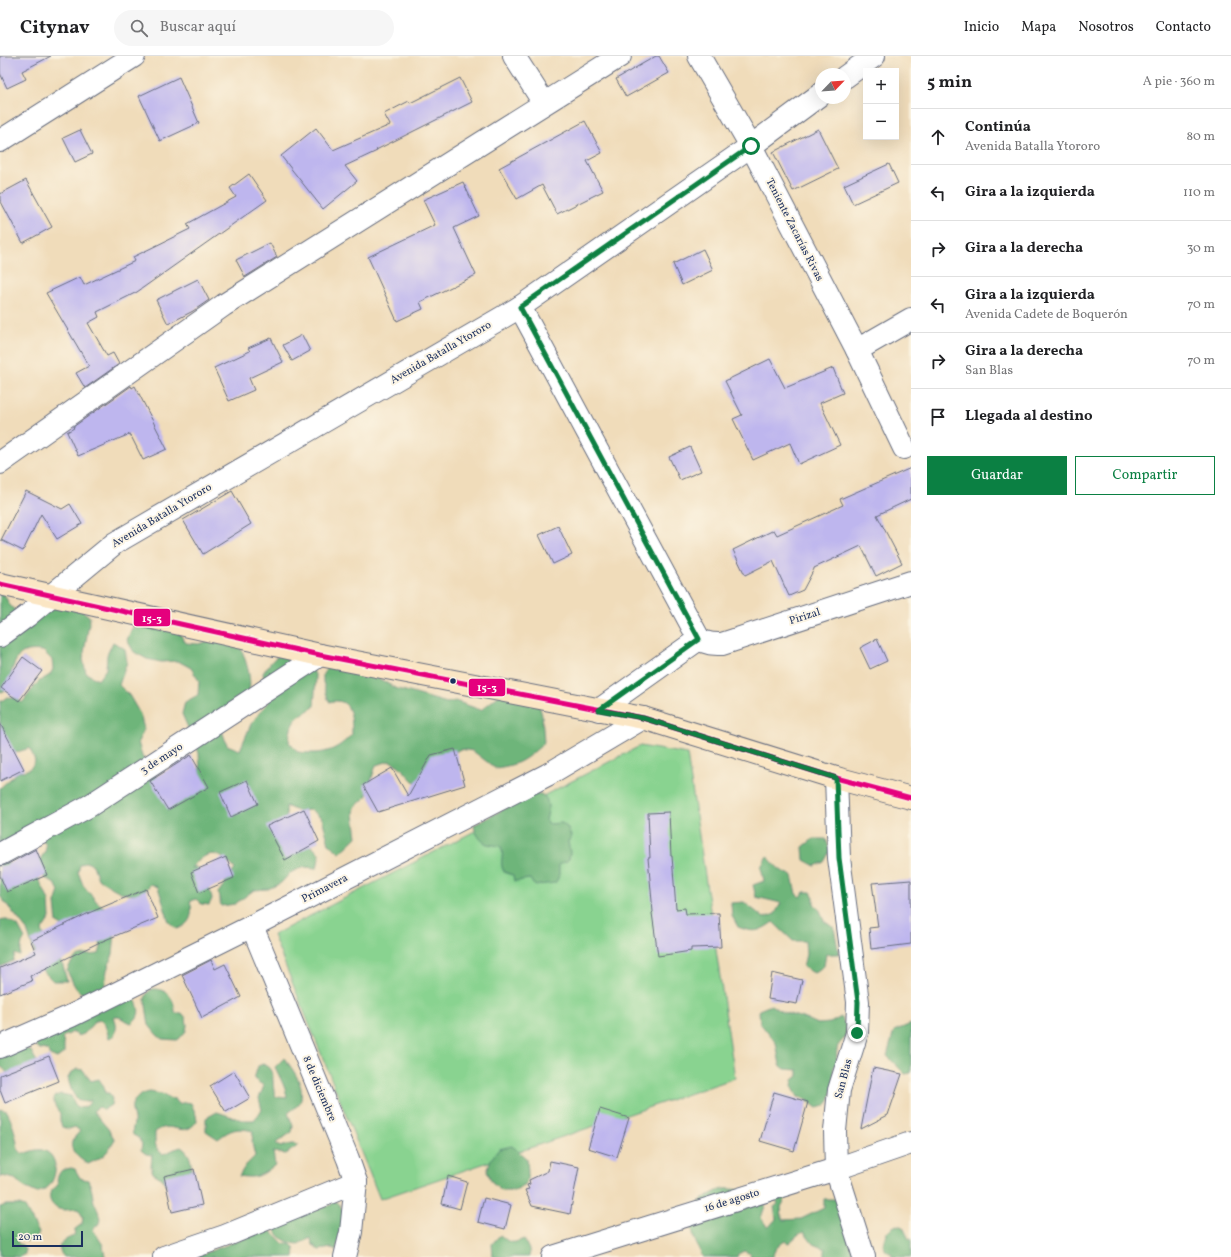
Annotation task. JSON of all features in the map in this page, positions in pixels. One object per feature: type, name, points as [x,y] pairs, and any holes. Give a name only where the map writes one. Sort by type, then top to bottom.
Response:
[{"type":"main road","points":[[0,584],[320,655],[643,718],[836,778],[911,798]]},
{"type":"street","points":[[0,141],[134,56]]},
{"type":"street","points":[[514,56],[544,103]]},
{"type":"street","points":[[0,463],[224,305],[620,56]]},
{"type":"street","name":"Teniente Zacarías Rivas","points":[[699,56],[751,146],[857,350],[904,448]]},
{"type":"street","points":[[851,73],[874,56]]},
{"type":"street","name":"Avenida Batalla Ytororo","points":[[0,636],[28,616],[114,543],[520,307],[751,146],[815,98]]},
{"type":"street","points":[[520,307],[699,639],[599,710]]},
{"type":"street","points":[[857,350],[911,319]]},
{"type":"street","name":"Pirizal","points":[[699,639],[705,643],[722,644],[911,582]]},
{"type":"street","name":"3 de mayo","points":[[0,854],[90,806],[320,655]]},
{"type":"street","name":"Primavera","points":[[0,1047],[71,1016],[252,926],[547,774],[643,718]]},
{"type":"street","name":"San Blas","points":[[836,778],[839,858],[858,1002],[857,1033],[839,1090],[835,1131],[836,1169],[864,1257]]},
{"type":"street","name":"8 de diciembre","points":[[252,926],[348,1158],[356,1182],[351,1232],[345,1257]]},
{"type":"street","name":"16 de agosto","points":[[553,1257],[836,1169],[911,1143]]},
{"type":"street","points":[[164,1257],[225,1236],[356,1182]]},
{"type":"green space","points":[[0,592],[3,592],[9,604],[24,620],[38,604],[79,608],[90,617],[83,659],[86,673],[98,680],[106,669],[107,655],[113,642],[125,649],[127,662],[119,685],[129,695],[140,714],[144,729],[138,742],[142,756],[149,769],[168,789],[193,782],[200,769],[199,753],[182,714],[185,702],[198,695],[199,681],[191,668],[178,661],[161,662],[147,659],[134,652],[127,640],[132,628],[144,622],[172,622],[186,643],[199,644],[213,640],[240,645],[249,673],[249,694],[242,708],[222,731],[227,745],[240,750],[251,724],[268,702],[263,673],[276,657],[284,653],[305,653],[316,677],[314,707],[298,717],[291,729],[289,742],[298,752],[314,753],[328,751],[340,745],[352,734],[351,715],[346,705],[337,701],[329,702],[323,682],[323,674],[329,665],[369,667],[378,678],[395,688],[447,703],[455,701],[481,710],[502,693],[538,701],[542,715],[544,743],[517,763],[495,768],[473,751],[460,749],[440,762],[421,784],[413,781],[399,766],[390,761],[376,765],[366,797],[355,807],[354,814],[357,837],[340,853],[329,844],[322,818],[311,810],[297,811],[286,806],[287,833],[310,845],[320,854],[317,868],[303,867],[290,873],[281,883],[268,889],[254,890],[235,904],[221,906],[218,893],[235,869],[218,855],[213,854],[203,857],[191,868],[196,867],[203,873],[212,899],[209,905],[201,904],[196,899],[190,901],[190,918],[185,925],[177,929],[169,922],[158,887],[151,884],[138,894],[125,894],[98,879],[93,865],[86,862],[80,865],[78,872],[83,885],[97,902],[109,911],[115,932],[113,954],[102,991],[88,994],[79,992],[67,971],[73,961],[79,956],[99,954],[101,947],[99,939],[75,933],[57,923],[55,903],[59,891],[56,885],[44,877],[39,862],[46,849],[45,842],[34,835],[0,850],[0,788],[19,771],[29,769],[35,761],[30,748],[17,752],[7,758],[0,758],[0,702],[7,697],[18,699],[22,703],[38,682],[50,675],[53,669],[52,660],[43,651],[25,652],[18,657],[16,661],[11,673],[13,679],[5,691],[0,692]]},
{"type":"green space","points":[[640,746],[687,754],[735,1078],[380,1199],[273,935]]},
{"type":"green space","points":[[534,793],[541,794],[546,799],[548,813],[546,819],[549,824],[562,823],[567,827],[571,836],[568,842],[570,852],[569,859],[559,864],[559,876],[556,882],[536,886],[530,879],[514,881],[513,875],[504,872],[502,868],[502,849],[500,846],[484,843],[478,836],[474,825]]},
{"type":"green space","points":[[813,839],[826,839],[830,851],[824,862],[815,866],[804,860],[803,847]]},
{"type":"green space","points":[[767,856],[781,870],[792,875],[796,894],[801,897],[804,892],[811,892],[814,897],[814,904],[819,910],[824,921],[834,928],[839,954],[826,954],[824,966],[814,973],[803,967],[806,954],[805,941],[793,941],[773,922],[760,930],[752,931],[738,927],[732,916],[731,903],[744,902],[764,918],[775,914],[781,903],[756,897],[753,885],[764,881],[761,867]]},
{"type":"green space","points":[[0,861],[26,868],[37,875],[49,901],[50,918],[42,930],[46,943],[56,954],[63,966],[67,981],[53,981],[42,970],[36,958],[27,930],[0,896]]},
{"type":"green space","points":[[5,919],[18,926],[25,939],[22,942],[20,956],[15,954],[13,961],[0,967],[0,920]]},
{"type":"green space","points":[[152,989],[166,992],[174,1003],[175,1013],[182,1013],[186,1018],[186,1031],[179,1039],[162,1039],[149,1025],[145,999],[147,993]]},
{"type":"green space","points":[[132,995],[139,1010],[137,1017],[131,1023],[119,1017],[114,1017],[116,1022],[116,1031],[114,1036],[109,1038],[105,1025],[101,1020],[95,1021],[84,1034],[78,1036],[73,1032],[64,1036],[62,1038],[64,1053],[57,1058],[50,1055],[47,1050],[40,1049],[35,1045],[35,1039]]},
{"type":"green space","points":[[771,1005],[782,1012],[817,1024],[830,1023],[841,1017],[843,1020],[846,1035],[837,1048],[837,1063],[834,1068],[833,1086],[829,1100],[825,1105],[817,1108],[804,1098],[798,1097],[792,1086],[793,1080],[798,1076],[798,1070],[785,1069],[780,1065],[776,1043],[760,1023],[759,1010]]},
{"type":"green space","points":[[911,1024],[911,1073],[905,1074],[887,1056],[894,1031]]},
{"type":"green space","points":[[0,1040],[31,1051],[37,1062],[8,1075],[0,1066]]},
{"type":"green space","points":[[284,1058],[298,1078],[301,1096],[300,1102],[288,1113],[293,1126],[292,1132],[276,1143],[280,1147],[292,1144],[299,1145],[286,1154],[273,1152],[275,1165],[266,1172],[255,1177],[239,1176],[246,1165],[255,1156],[252,1143],[253,1131],[238,1129],[227,1133],[218,1139],[206,1131],[206,1118],[217,1112],[242,1120],[254,1120],[262,1110],[259,1098],[264,1086],[254,1079],[258,1066],[263,1064],[271,1070],[276,1097],[287,1098],[275,1067]]},
{"type":"green space","points":[[77,1069],[83,1070],[91,1081],[99,1079],[104,1087],[105,1093],[109,1093],[112,1099],[111,1105],[103,1110],[100,1107],[93,1111],[109,1130],[115,1140],[104,1155],[88,1164],[79,1158],[72,1149],[74,1138],[80,1131],[75,1127],[69,1129],[62,1127],[60,1113],[54,1103],[55,1096],[61,1094],[71,1096],[79,1108],[85,1107],[89,1103],[91,1100],[86,1102],[78,1100],[71,1088],[68,1078],[71,1073]]},
{"type":"green space","points":[[150,1092],[162,1094],[168,1098],[175,1099],[179,1104],[185,1102],[191,1103],[196,1115],[197,1121],[192,1127],[182,1130],[167,1127],[155,1132],[156,1145],[160,1152],[163,1154],[181,1147],[191,1161],[191,1172],[169,1192],[163,1179],[153,1173],[151,1167],[152,1155],[146,1154],[141,1150],[142,1144],[139,1138],[133,1135],[133,1103],[140,1095]]},
{"type":"green space","points":[[0,1109],[7,1111],[14,1130],[18,1149],[23,1154],[42,1150],[48,1152],[52,1156],[55,1166],[54,1178],[48,1187],[37,1193],[24,1187],[15,1179],[2,1176],[0,1178]]},
{"type":"green space","points":[[512,1146],[527,1159],[528,1172],[526,1184],[515,1190],[502,1190],[492,1182],[487,1171],[491,1159],[499,1149]]},
{"type":"green space","points":[[71,1168],[75,1169],[80,1178],[88,1180],[90,1185],[100,1218],[100,1221],[93,1230],[103,1245],[105,1257],[64,1257],[61,1253],[61,1244],[74,1236],[75,1229],[82,1224],[83,1217],[78,1209],[64,1210],[56,1208],[51,1202],[50,1194],[51,1191],[58,1185],[58,1175],[62,1170]]},
{"type":"green space","points":[[784,1185],[787,1196],[781,1207],[782,1220],[801,1219],[824,1208],[824,1199],[837,1199],[854,1257],[825,1257],[825,1249],[813,1244],[804,1232],[799,1234],[789,1243],[785,1241],[781,1244],[775,1250],[773,1257],[750,1257],[751,1254],[744,1251],[738,1254],[737,1257],[703,1257],[696,1242],[692,1225],[694,1210],[699,1203],[706,1197],[723,1189],[763,1194],[765,1206],[761,1218],[768,1228],[776,1219],[774,1207],[778,1204],[773,1192]]},
{"type":"green space","points":[[333,1201],[340,1206],[344,1218],[344,1224],[336,1250],[332,1248],[319,1250],[312,1244],[311,1238],[298,1244],[289,1242],[279,1236],[272,1225],[331,1205]]},
{"type":"green space","points":[[6,1205],[19,1205],[25,1207],[39,1233],[36,1238],[26,1241],[21,1237],[19,1238],[17,1242],[22,1245],[25,1250],[25,1254],[19,1257],[0,1256],[0,1207]]},
{"type":"green space","points":[[897,1225],[903,1227],[909,1239],[911,1238],[911,1257],[892,1257],[892,1254],[886,1251],[883,1245],[887,1232]]},
{"type":"green space","points":[[269,1229],[284,1244],[290,1244],[294,1247],[294,1257],[195,1257]]},
{"type":"green space","points":[[500,1235],[511,1242],[524,1239],[530,1252],[529,1257],[493,1257],[492,1244]]},
{"type":"building","points":[[0,56],[51,56],[22,71],[26,79],[7,88],[0,73]]},
{"type":"building","points":[[656,56],[659,56],[669,73],[626,97],[616,79]]},
{"type":"building","points":[[179,77],[199,123],[160,141],[139,96]]},
{"type":"building","points":[[460,78],[472,102],[345,166],[357,181],[323,209],[281,156],[316,128],[333,150],[390,125],[384,114]]},
{"type":"building","points":[[585,121],[602,153],[587,161],[603,191],[557,214],[542,185],[517,199],[499,168]]},
{"type":"building","points":[[818,129],[838,169],[793,191],[773,152]]},
{"type":"building","points":[[80,130],[92,154],[75,162],[63,138]]},
{"type":"building","points":[[889,164],[898,183],[853,204],[844,185]]},
{"type":"building","points":[[249,174],[267,200],[137,292],[97,312],[99,317],[88,323],[107,356],[113,353],[119,364],[85,388],[76,373],[89,366],[46,293],[80,277],[84,285],[135,261],[133,257],[190,229],[187,224],[236,197],[230,188]]},
{"type":"building","points":[[26,180],[52,227],[23,243],[0,200],[0,194]]},
{"type":"building","points":[[463,182],[479,216],[454,228],[476,275],[420,302],[423,309],[397,321],[368,257],[435,225],[423,200]]},
{"type":"building","points":[[270,243],[277,257],[245,277],[236,260]]},
{"type":"building","points":[[703,249],[713,270],[682,285],[673,264]]},
{"type":"building","points":[[198,279],[209,300],[193,311],[168,324],[156,300]]},
{"type":"building","points":[[302,335],[310,351],[292,361],[283,345]]},
{"type":"building","points":[[271,338],[283,362],[249,378],[254,390],[229,401],[214,368],[250,351],[248,348]]},
{"type":"building","points":[[770,359],[785,388],[833,368],[843,393],[820,403],[840,445],[799,464],[790,443],[753,460],[733,419],[742,415],[725,381]]},
{"type":"building","points":[[131,386],[132,388],[135,386],[167,449],[143,460],[130,434],[78,456],[67,432]]},
{"type":"building","points":[[690,447],[701,471],[680,480],[669,457]]},
{"type":"building","points":[[911,468],[911,499],[877,515],[902,563],[876,576],[861,546],[814,568],[803,590],[789,596],[773,561],[745,575],[733,550],[774,530],[777,535],[843,505],[840,499]]},
{"type":"building","points":[[26,491],[62,509],[70,504],[82,524],[57,539],[41,514],[23,551],[1,540]]},
{"type":"building","points":[[232,491],[251,524],[203,554],[183,520]]},
{"type":"building","points":[[558,526],[572,555],[553,564],[539,535]]},
{"type":"building","points":[[877,639],[887,661],[870,669],[860,648]]},
{"type":"building","points":[[23,657],[42,671],[19,701],[1,688]]},
{"type":"building","points":[[0,723],[24,769],[0,781]]},
{"type":"building","points":[[455,749],[465,785],[378,812],[363,785],[392,768],[408,796],[431,755]]},
{"type":"building","points":[[191,755],[209,787],[168,810],[150,781]]},
{"type":"building","points":[[247,780],[258,804],[231,817],[220,792]]},
{"type":"building","points":[[304,809],[319,841],[285,860],[267,826]]},
{"type":"building","points":[[669,812],[676,909],[685,908],[686,914],[719,913],[721,947],[691,948],[691,951],[658,956],[652,913],[648,858],[650,858],[648,813]]},
{"type":"building","points":[[36,849],[47,875],[7,892],[0,876],[0,866],[6,865]]},
{"type":"building","points":[[226,857],[234,878],[199,893],[191,872]]},
{"type":"building","points":[[911,880],[911,944],[871,949],[869,928],[878,927],[872,883]]},
{"type":"building","points":[[146,889],[158,918],[98,943],[30,976],[32,981],[0,994],[0,968],[36,953],[31,941],[91,912]]},
{"type":"building","points":[[211,960],[215,969],[225,964],[241,997],[202,1018],[182,975]]},
{"type":"building","points":[[772,973],[802,980],[797,1004],[768,999]]},
{"type":"building","points":[[49,1056],[59,1081],[5,1103],[0,1090],[0,1075]]},
{"type":"building","points":[[873,1068],[902,1074],[888,1115],[861,1129]]},
{"type":"building","points":[[234,1071],[250,1098],[226,1112],[210,1086]]},
{"type":"building","points":[[774,1092],[808,1102],[794,1151],[760,1141]]},
{"type":"building","points":[[600,1109],[629,1118],[617,1157],[588,1148]]},
{"type":"building","points":[[550,1161],[579,1167],[570,1214],[532,1206],[525,1190],[529,1189],[527,1185],[530,1184],[529,1180],[548,1171]]},
{"type":"building","points":[[194,1169],[202,1205],[172,1212],[164,1176]]},
{"type":"building","points":[[448,1176],[467,1182],[460,1209],[442,1204]]},
{"type":"building","points":[[484,1198],[511,1205],[505,1229],[478,1222]]},
{"type":"transit line","name":"15-3","points":[[0,584],[320,655],[643,718],[836,778],[911,798]]},
{"type":"route","points":[[751,146],[520,307],[699,639],[599,710],[643,718],[836,778],[839,858],[858,1002],[857,1033]]}]
